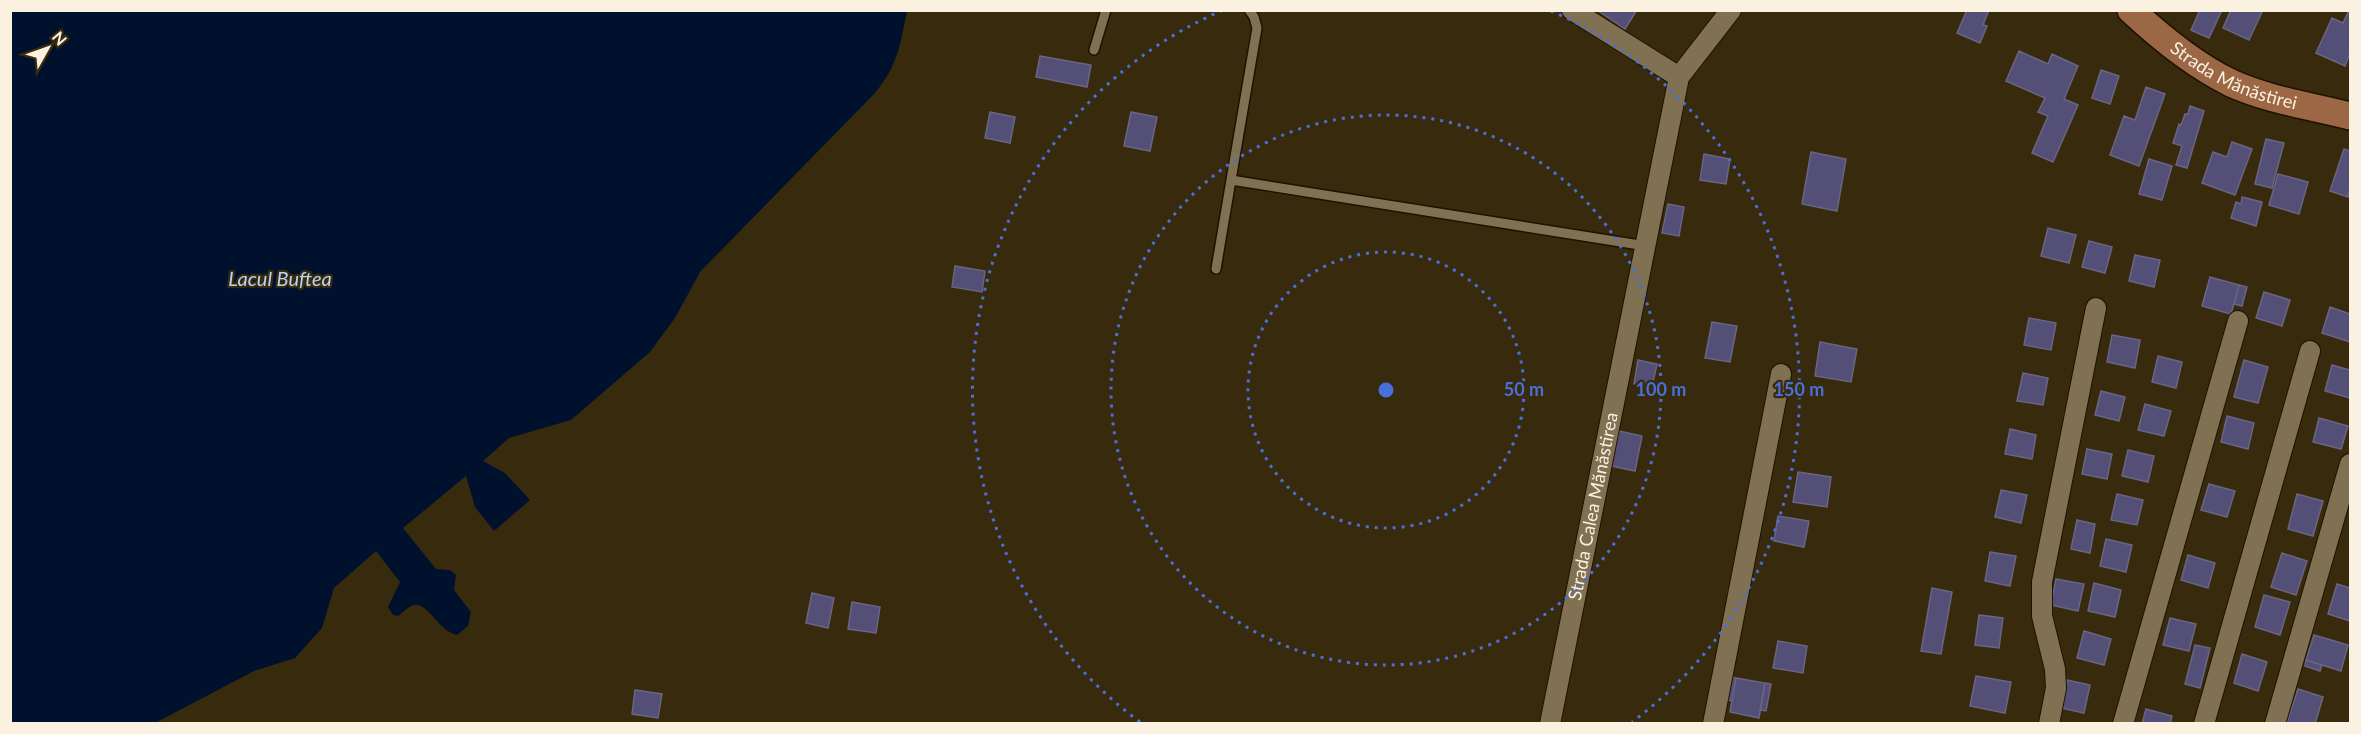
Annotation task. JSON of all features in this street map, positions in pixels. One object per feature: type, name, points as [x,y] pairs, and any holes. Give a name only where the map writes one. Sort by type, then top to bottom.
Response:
[{"type":"street","points":[[1572,10],[1679,77]]},
{"type":"street","name":"Strada Calea Mănăstirea","points":[[1550,723],[1679,77],[1731,10]]},
{"type":"street","name":"Strada Mănăstirei","points":[[2131,10],[2171,44],[2232,83],[2264,95],[2350,116]]},
{"type":"street","points":[[2049,723],[2056,688],[2055,669],[2042,616],[2042,582],[2096,308]]},
{"type":"street","points":[[2123,723],[2238,321]]},
{"type":"street","points":[[2204,723],[2310,351]]},
{"type":"street","points":[[1713,723],[1781,374]]},
{"type":"street","points":[[2275,723],[2350,464]]},
{"type":"lane","points":[[1094,50],[1106,10]]},
{"type":"lane","points":[[1216,269],[1257,28],[1249,10]]},
{"type":"lane","points":[[1231,180],[1646,246]]},
{"type":"water","name":"Lacul Buftea","points":[[10,11],[907,11],[897,54],[883,83],[700,272],[675,318],[650,352],[571,420],[509,438],[483,461],[505,473],[530,500],[494,531],[475,507],[466,476],[403,528],[436,569],[450,570],[456,575],[454,590],[471,612],[468,626],[457,635],[444,628],[419,605],[408,608],[398,616],[393,615],[388,607],[400,582],[376,551],[334,588],[322,628],[295,658],[254,671],[155,723],[11,723]]},
{"type":"building","points":[[1597,10],[1637,10],[1625,29]]},
{"type":"building","points":[[1967,10],[1989,10],[1983,25],[1987,26],[1980,43],[1957,33]]},
{"type":"building","points":[[2200,10],[2222,10],[2209,38],[2191,30]]},
{"type":"building","points":[[2231,10],[2263,10],[2249,40],[2223,28]]},
{"type":"building","points":[[2349,10],[2350,53],[2345,66],[2316,53],[2332,18],[2343,23]]},
{"type":"building","points":[[2019,51],[2048,64],[2052,54],[2078,66],[2064,99],[2078,105],[2053,162],[2032,153],[2048,116],[2038,112],[2045,98],[2006,81]]},
{"type":"building","points":[[1040,56],[1091,65],[1087,87],[1036,77]]},
{"type":"building","points":[[2101,70],[2119,76],[2110,104],[2092,98]]},
{"type":"building","points":[[2146,87],[2165,94],[2139,166],[2110,155],[2124,116],[2135,120]]},
{"type":"building","points":[[2190,106],[2204,111],[2187,168],[2176,165],[2182,146],[2173,143],[2179,124],[2181,125],[2185,114],[2188,114]]},
{"type":"building","points":[[990,112],[1015,117],[1010,143],[985,138]]},
{"type":"building","points":[[1131,112],[1157,117],[1150,151],[1124,146]]},
{"type":"building","points":[[2266,139],[2284,143],[2272,188],[2255,184]]},
{"type":"building","points":[[2232,142],[2252,149],[2235,195],[2202,183],[2213,152],[2227,157]]},
{"type":"building","points":[[2344,149],[2350,151],[2348,197],[2330,191]]},
{"type":"building","points":[[1811,152],[1846,159],[1837,211],[1802,204]]},
{"type":"building","points":[[1704,154],[1730,159],[1726,184],[1700,180]]},
{"type":"building","points":[[2149,159],[2172,166],[2162,200],[2139,194]]},
{"type":"building","points":[[2278,174],[2308,182],[2299,214],[2269,205]]},
{"type":"building","points":[[2242,197],[2262,202],[2256,226],[2231,218],[2236,202],[2241,204]]},
{"type":"building","points":[[1668,204],[1684,207],[1679,236],[1662,233]]},
{"type":"building","points":[[2048,228],[2076,235],[2069,263],[2041,256]]},
{"type":"building","points":[[2089,241],[2112,247],[2105,273],[2082,267]]},
{"type":"building","points":[[2135,255],[2160,260],[2154,287],[2129,281]]},
{"type":"building","points":[[955,266],[985,271],[982,292],[952,287]]},
{"type":"building","points":[[2210,277],[2239,285],[2231,314],[2202,306]]},
{"type":"building","points":[[2239,285],[2247,287],[2242,306],[2234,304]]},
{"type":"building","points":[[2264,292],[2290,300],[2282,326],[2256,318]]},
{"type":"building","points":[[2330,307],[2350,314],[2350,342],[2322,333]]},
{"type":"building","points":[[2029,318],[2056,323],[2051,350],[2024,345]]},
{"type":"building","points":[[1712,322],[1737,326],[1730,362],[1705,358]]},
{"type":"building","points":[[2112,335],[2140,340],[2135,368],[2107,362]]},
{"type":"building","points":[[1820,342],[1857,349],[1851,382],[1815,376]]},
{"type":"building","points":[[2158,356],[2182,362],[2176,388],[2152,382]]},
{"type":"building","points":[[1638,360],[1657,364],[1652,387],[1634,384]]},
{"type":"building","points":[[2244,360],[2268,367],[2258,403],[2234,397]]},
{"type":"building","points":[[2332,365],[2350,370],[2350,398],[2325,391]]},
{"type":"building","points":[[2023,373],[2048,378],[2043,405],[2017,401]]},
{"type":"building","points":[[2101,391],[2125,397],[2119,421],[2095,415]]},
{"type":"building","points":[[2145,404],[2171,411],[2164,436],[2138,430]]},
{"type":"building","points":[[2227,416],[2254,423],[2248,449],[2221,442]]},
{"type":"building","points":[[2319,418],[2348,426],[2341,449],[2313,442]]},
{"type":"building","points":[[2010,429],[2036,435],[2032,459],[2005,454]]},
{"type":"building","points":[[1619,431],[1642,436],[1635,471],[1611,466]]},
{"type":"building","points":[[2087,449],[2112,454],[2107,479],[2082,474]]},
{"type":"building","points":[[2128,450],[2154,456],[2148,482],[2122,476]]},
{"type":"building","points":[[1798,472],[1831,477],[1827,507],[1793,502]]},
{"type":"building","points":[[2209,484],[2235,491],[2227,517],[2201,510]]},
{"type":"building","points":[[2001,490],[2027,495],[2021,523],[1995,517]]},
{"type":"building","points":[[2117,494],[2143,500],[2137,525],[2111,520]]},
{"type":"building","points":[[2297,494],[2323,501],[2313,536],[2288,529]]},
{"type":"building","points":[[1778,516],[1809,521],[1804,547],[1774,541]]},
{"type":"building","points":[[2077,520],[2095,524],[2090,553],[2071,549]]},
{"type":"building","points":[[2106,539],[2132,545],[2126,572],[2100,566]]},
{"type":"building","points":[[1990,552],[2016,556],[2010,586],[1985,581]]},
{"type":"building","points":[[2282,553],[2307,561],[2296,595],[2271,587]]},
{"type":"building","points":[[2188,555],[2215,563],[2208,588],[2181,580]]},
{"type":"building","points":[[2056,579],[2084,584],[2078,611],[2051,605]]},
{"type":"building","points":[[2094,583],[2121,590],[2115,617],[2088,611]]},
{"type":"building","points":[[2337,584],[2350,588],[2350,621],[2328,614]]},
{"type":"building","points":[[1932,588],[1952,592],[1941,654],[1921,651]]},
{"type":"building","points":[[812,593],[834,598],[828,628],[806,623]]},
{"type":"building","points":[[2264,595],[2290,602],[2280,635],[2255,627]]},
{"type":"building","points":[[852,602],[880,607],[876,633],[848,629]]},
{"type":"building","points":[[1979,615],[2003,618],[1999,648],[1975,645]]},
{"type":"building","points":[[2170,618],[2196,624],[2189,651],[2163,645]]},
{"type":"building","points":[[2084,631],[2111,639],[2104,665],[2077,658]]},
{"type":"building","points":[[2314,635],[2348,645],[2341,671],[2306,660]]},
{"type":"building","points":[[1778,641],[1807,646],[1803,673],[1773,668]]},
{"type":"building","points":[[2195,645],[2210,648],[2200,688],[2185,684]]},
{"type":"building","points":[[2242,654],[2267,662],[2258,691],[2234,683]]},
{"type":"building","points":[[2306,660],[2322,665],[2320,671],[2305,666]]},
{"type":"building","points":[[1725,675],[1736,678],[1732,701],[1721,699]]},
{"type":"building","points":[[1976,676],[2011,682],[2005,713],[1970,706]]},
{"type":"building","points":[[1736,678],[1765,683],[1759,718],[1730,712]]},
{"type":"building","points":[[2067,680],[2090,685],[2084,713],[2061,708]]},
{"type":"building","points":[[1765,683],[1771,684],[1766,711],[1760,710]]},
{"type":"building","points":[[2298,689],[2323,697],[2315,724],[2287,723]]},
{"type":"building","points":[[635,690],[662,694],[658,718],[632,714]]},
{"type":"building","points":[[2146,709],[2172,716],[2170,724],[2142,724]]}]
